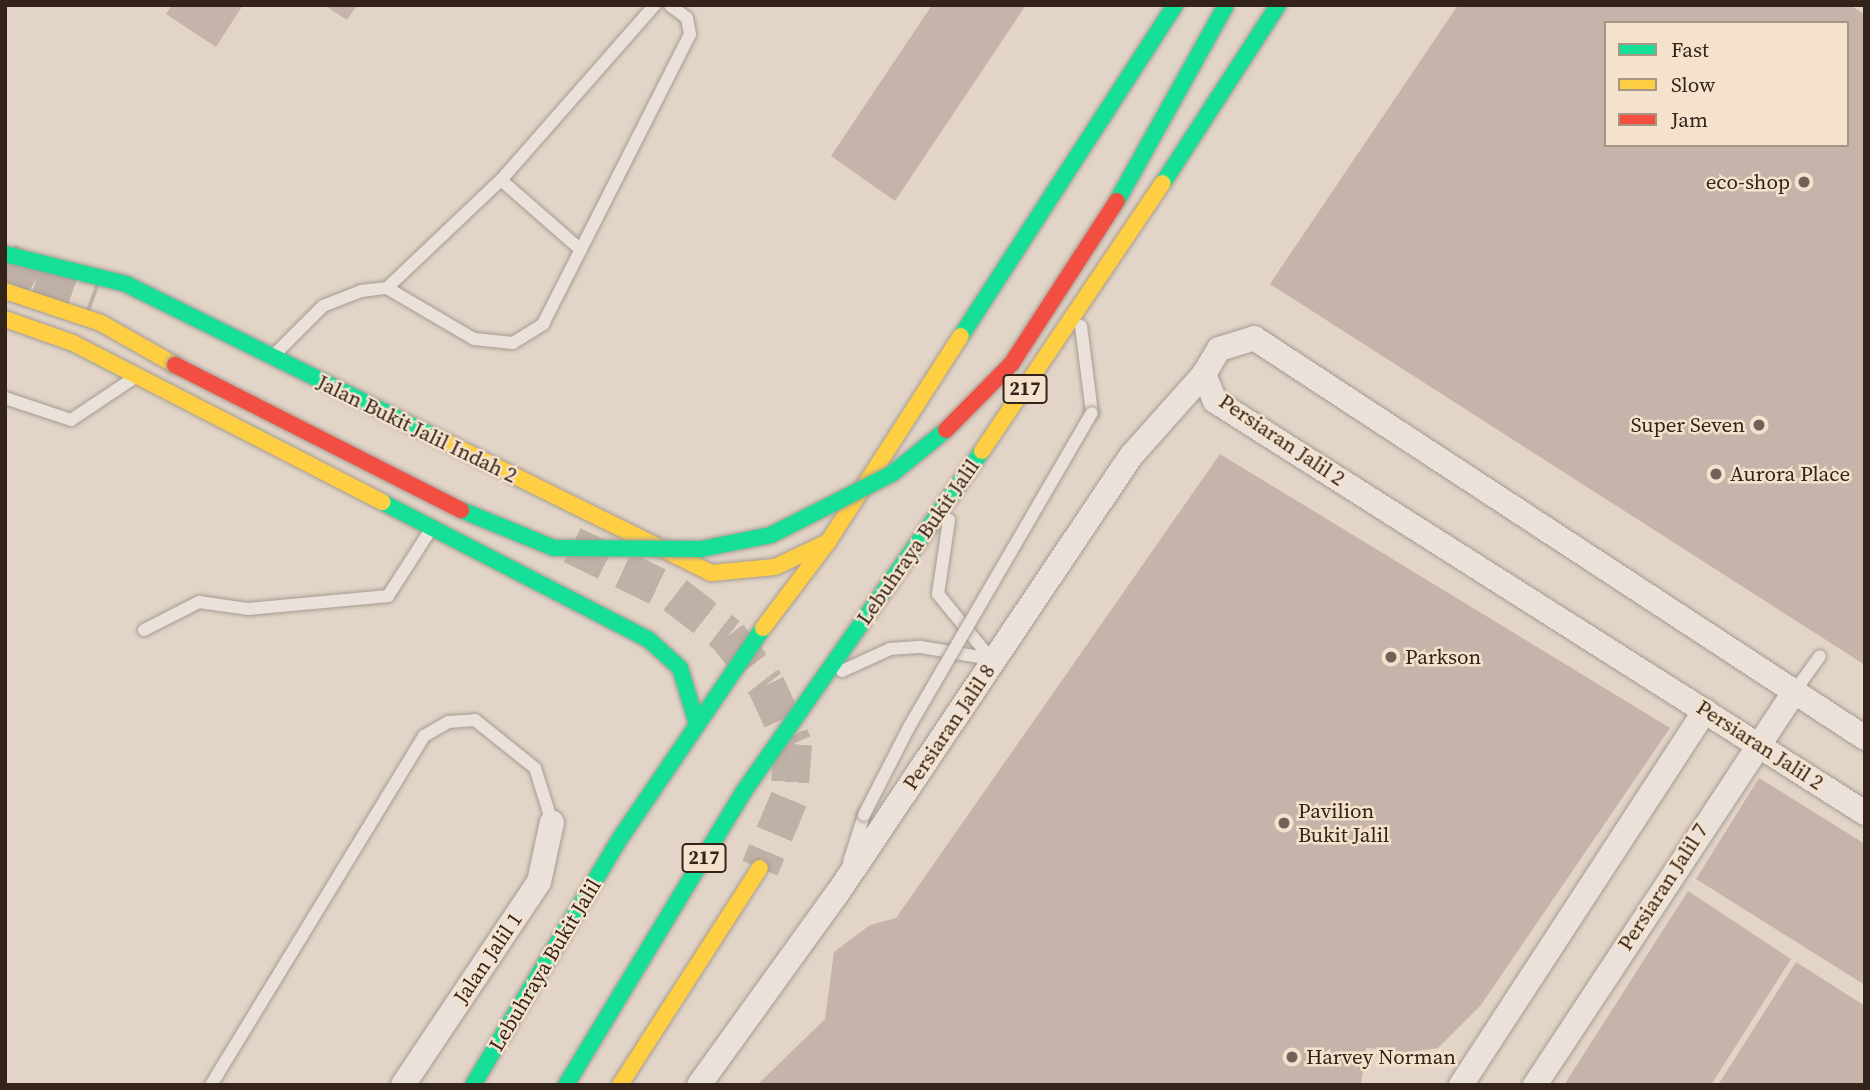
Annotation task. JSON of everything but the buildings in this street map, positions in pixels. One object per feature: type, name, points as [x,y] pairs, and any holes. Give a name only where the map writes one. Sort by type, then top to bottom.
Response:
[{"type":"main road","name":"Lebuhraya Bukit Jalil","points":[[473,1085],[621,837],[697,724],[828,542],[1175,5]]},
{"type":"main road","name":"Lebuhraya Bukit Jalil","points":[[566,1085],[744,791],[817,682],[1079,312],[1278,5]]},
{"type":"main road","points":[[5,291],[101,323],[424,495],[554,548],[701,549],[771,535],[893,473],[958,420],[1012,363],[1121,194],[1226,6]]},
{"type":"main road","name":"Jalan Bukit Jalil Indah 2","points":[[5,254],[126,284],[711,573],[775,566],[828,542]]},
{"type":"main road","points":[[5,319],[73,343],[648,639],[680,668],[697,724]]},
{"type":"main road","points":[[620,1085],[761,868]]},
{"type":"street","name":"Persiaran Jalil 2","points":[[1865,738],[1254,338],[1219,349],[1204,374],[1215,401],[1865,813]]},
{"type":"street","name":"Persiaran Jalil 8","points":[[699,1085],[838,894],[1130,456],[1204,374]]},
{"type":"street","name":"Persiaran Jalil 7","points":[[1535,1085],[1756,743],[1794,692]]},
{"type":"street","points":[[1461,1085],[1705,710]]},
{"type":"street","name":"Jalan Jalil 1","points":[[403,1085],[539,882],[552,822]]},
{"type":"lane","points":[[272,357],[323,306],[387,288],[501,180],[655,5]]},
{"type":"lane","points":[[387,288],[474,339],[513,343],[543,324],[690,34],[687,18],[670,5]]},
{"type":"lane","points":[[501,180],[581,250]]},
{"type":"lane","points":[[838,894],[864,816],[909,727],[1092,413],[1079,312]]},
{"type":"lane","points":[[5,398],[71,420],[137,376]]},
{"type":"lane","points":[[817,682],[890,649],[921,647],[991,659],[938,594],[954,492]]},
{"type":"lane","points":[[144,630],[199,602],[248,609],[388,596],[433,526]]},
{"type":"lane","points":[[1794,692],[1820,656]]},
{"type":"lane","points":[[211,1085],[424,736],[448,722],[475,720],[535,768],[552,822]]},
{"type":"tunnel","points":[[5,260],[36,281],[93,302]]},
{"type":"tunnel","points":[[572,545],[675,595],[728,636],[766,685],[793,744],[789,799],[760,868]]},
{"type":"traffic: fast","points":[[961,336],[1175,5]]},
{"type":"traffic: fast","points":[[1163,183],[1278,5]]},
{"type":"traffic: fast","points":[[1117,201],[1225,7]]},
{"type":"traffic: fast","points":[[5,254],[126,284],[436,437]]},
{"type":"traffic: fast","points":[[461,510],[554,548],[701,549],[771,535],[893,473],[946,430]]},
{"type":"traffic: fast","points":[[566,1085],[744,791],[982,451]]},
{"type":"traffic: fast","points":[[382,502],[648,639],[680,668],[697,724]]},
{"type":"traffic: fast","points":[[473,1085],[621,837],[763,628]]},
{"type":"traffic: slow","points":[[982,451],[1163,183]]},
{"type":"traffic: slow","points":[[5,291],[101,323],[175,365]]},
{"type":"traffic: slow","points":[[5,319],[73,343],[382,502]]},
{"type":"traffic: slow","points":[[763,628],[828,542],[961,336]]},
{"type":"traffic: slow","points":[[436,437],[711,573],[775,567],[828,542]]},
{"type":"traffic: slow","points":[[620,1085],[760,868]]},
{"type":"traffic: jam","points":[[946,430],[1012,363],[1117,201]]},
{"type":"traffic: jam","points":[[175,365],[461,510]]},
{"type":"place","name":"eco-shop","points":[[1804,182]]},
{"type":"place","name":"Super Seven","points":[[1759,425]]},
{"type":"place","name":"Aurora Place","points":[[1716,474]]},
{"type":"place","name":"Parkson","points":[[1391,657]]},
{"type":"place","name":"Pavilion Bukit Jalil","points":[[1284,823]]},
{"type":"place","name":"Harvey Norman","points":[[1292,1057]]}]
